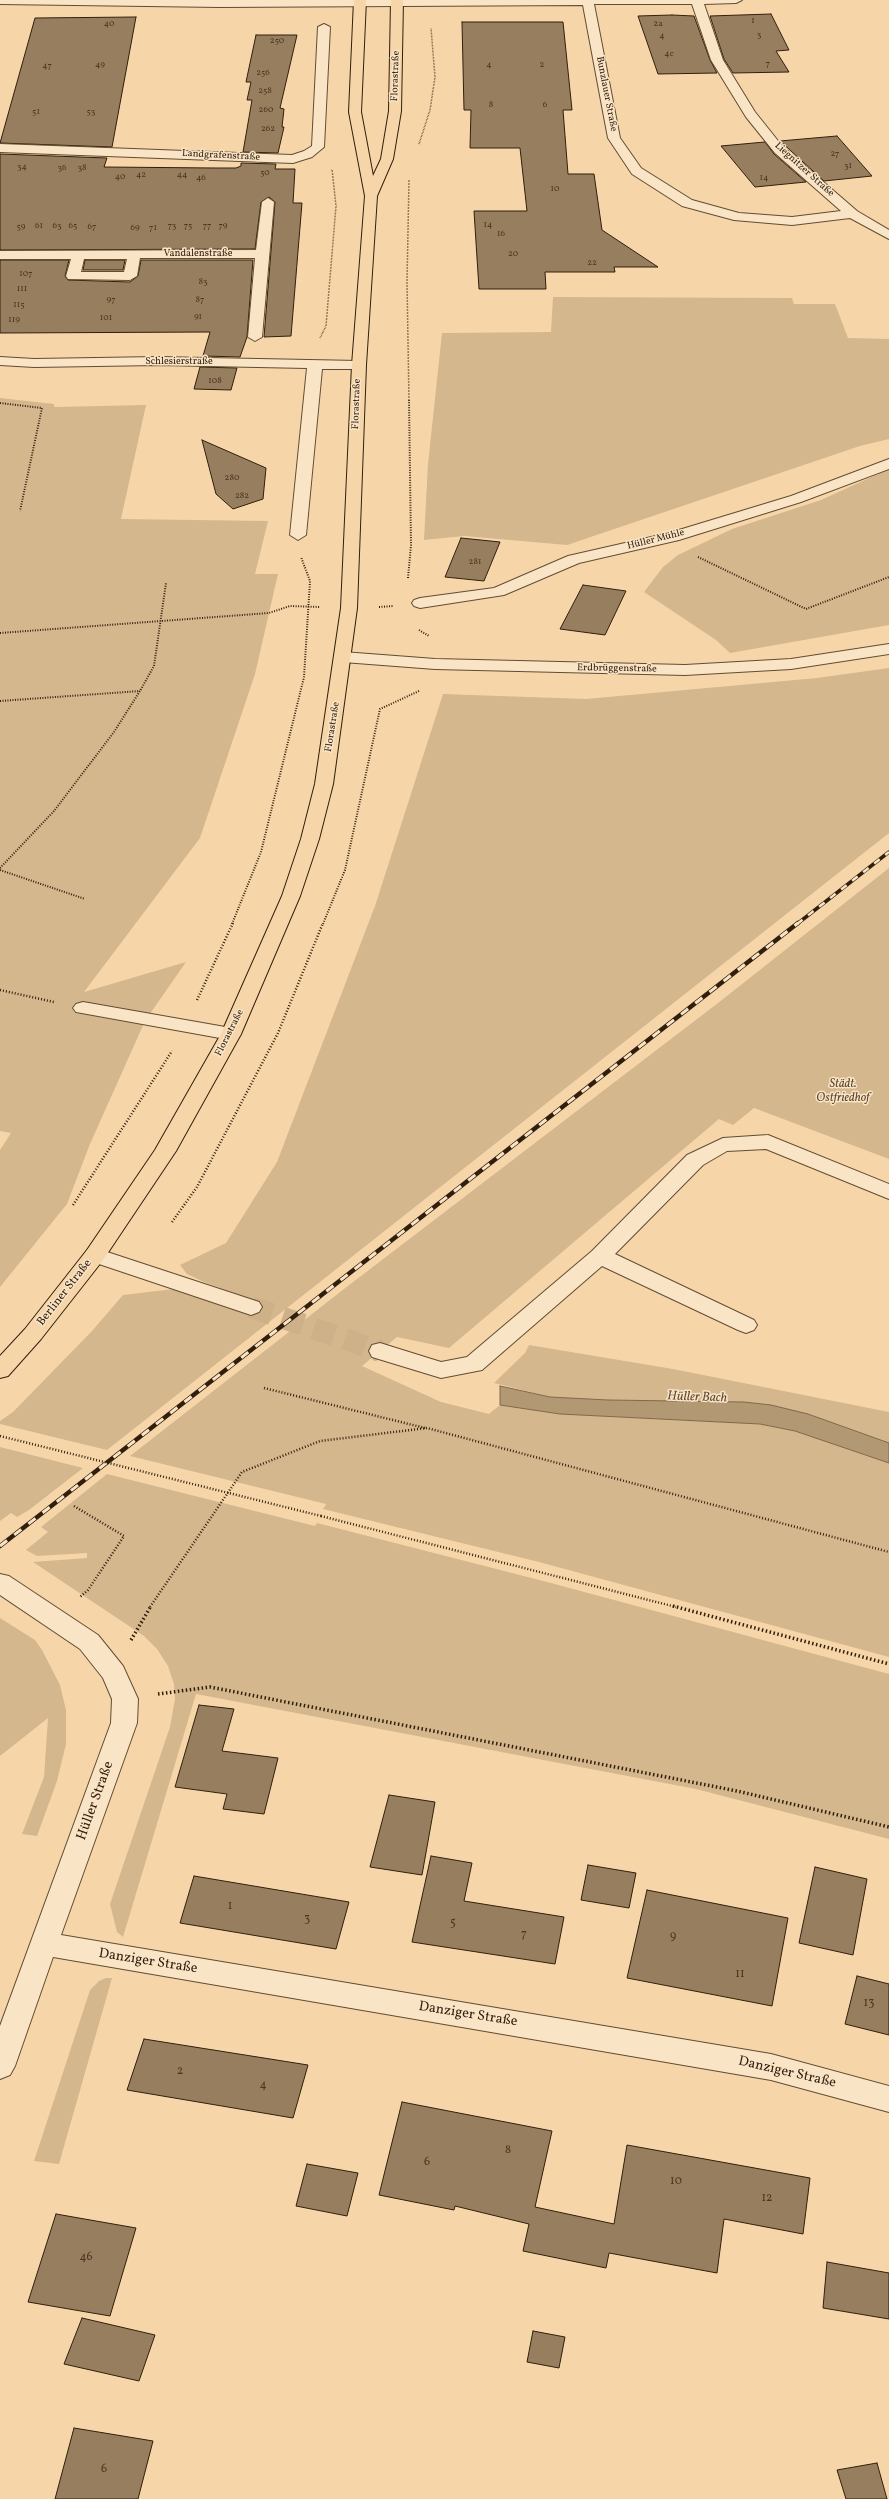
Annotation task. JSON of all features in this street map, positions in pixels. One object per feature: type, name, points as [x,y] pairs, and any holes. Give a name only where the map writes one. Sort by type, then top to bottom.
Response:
[{"type":"main road","name":"Florastraße","points":[[124,1213],[165,1151],[231,1034],[291,896],[310,840],[324,784],[349,608],[359,365],[371,196],[355,112],[360,2]]},
{"type":"main road","name":"Florastraße","points":[[371,196],[387,159],[395,111],[397,2]]},
{"type":"main road","name":"Berliner Straße","points":[[0,1370],[33,1334],[95,1255],[124,1213]]},
{"type":"street","points":[[0,1],[163,4],[736,0]]},
{"type":"street","name":"Bunzlauer Straße","points":[[588,1],[614,138],[636,171],[687,203],[739,217],[792,221],[852,214]]},
{"type":"street","name":"Liegnitzer Straße","points":[[697,1],[717,60],[750,114],[779,150],[852,214],[889,235]]},
{"type":"street","points":[[308,154],[318,147],[324,27]]},
{"type":"street","name":"Landgrafenstraße","points":[[0,148],[293,159],[308,154]]},
{"type":"street","points":[[255,337],[268,202]]},
{"type":"street","name":"Vandalenstraße","points":[[0,254],[262,254]]},
{"type":"street","points":[[79,254],[73,276],[130,276],[134,255]]},
{"type":"street","name":"Schlesierstraße","points":[[0,361],[359,365]]},
{"type":"street","points":[[298,535],[314,364]]},
{"type":"street","name":"Hüller Mühle","points":[[420,603],[498,592],[574,559],[673,537],[796,499],[889,464]]},
{"type":"street","name":"Erdbrüggenstraße","points":[[343,657],[435,664],[685,670],[792,664],[889,650]]},
{"type":"street","points":[[83,1008],[231,1034]]},
{"type":"street","points":[[380,1351],[441,1370],[474,1364],[600,1256],[695,1160],[724,1145],[768,1142],[889,1192]]},
{"type":"street","points":[[95,1255],[251,1307]]},
{"type":"street","points":[[600,1256],[746,1325]]},
{"type":"street","name":"Hüller Straße","points":[[0,1583],[89,1642],[114,1673],[125,1699],[124,1723],[0,2066]]},
{"type":"street","name":"Danziger Straße","points":[[44,1944],[772,2067],[889,2099]]},
{"type":"path","points":[[308,154],[330,159],[336,206],[326,326],[316,349],[314,364]]},
{"type":"path","points":[[0,402],[42,408],[20,511]]},
{"type":"path","points":[[72,1205],[187,1026],[238,911],[261,852],[294,725],[304,677],[310,581],[302,561],[298,535]]},
{"type":"path","points":[[673,537],[681,549],[806,610],[889,577]]},
{"type":"path","points":[[85,899],[0,869],[54,811],[114,732],[140,691],[154,666],[158,645],[159,622],[166,582]]},
{"type":"path","points":[[0,632],[159,622],[269,613],[290,606],[349,608],[420,603]]},
{"type":"path","points":[[0,701],[140,691]]},
{"type":"path","points":[[0,990],[83,1008]]},
{"type":"path","points":[[264,1388],[427,1428],[889,1552]]},
{"type":"path","points":[[114,1673],[139,1624],[242,1472],[320,1441],[427,1428]]},
{"type":"path","points":[[0,1436],[565,1577],[889,1664]]},
{"type":"path","points":[[54,1619],[88,1590],[124,1536],[74,1506]]},
{"type":"path","points":[[125,1699],[210,1687],[737,1791],[889,1827]]},
{"type":"green space","points":[[553,297],[792,298],[794,304],[835,304],[848,338],[889,339],[889,439],[860,446],[567,545],[464,536],[424,540],[428,464],[442,333],[551,332]]},
{"type":"green space","points":[[0,398],[54,404],[54,407],[146,405],[121,519],[268,521],[255,574],[278,574],[255,674],[200,838],[84,992],[186,962],[145,1021],[90,1144],[67,1204],[0,1287],[0,1150],[11,1133],[0,1131]]},
{"type":"green space","points":[[889,469],[889,625],[730,653],[716,640],[644,592],[663,567],[678,555],[732,529],[821,500]]},
{"type":"green space","points":[[889,668],[889,833],[107,1450],[0,1424],[0,1421],[13,1412],[92,1331],[123,1295],[174,1289],[244,1313],[258,1302],[204,1282],[187,1274],[180,1265],[226,1243],[277,1162],[375,906],[443,694],[586,699],[817,678]]},
{"type":"green space","name":"Städt. Ostfriedhof","points":[[889,868],[889,1159],[754,1108],[733,1125],[719,1119],[449,1348],[397,1337],[362,1366],[441,1402],[489,1414],[500,1405],[560,1414],[760,1424],[795,1431],[889,1463],[889,1657],[539,1562],[323,1509],[326,1504],[130,1456],[344,1289],[718,1003]]},
{"type":"green space","points":[[529,1345],[673,1369],[889,1412],[889,1443],[834,1423],[744,1402],[608,1400],[550,1397],[494,1383],[525,1353]]},
{"type":"green space","points":[[0,1447],[83,1468],[29,1510],[17,1517],[11,1513],[0,1521]]},
{"type":"green space","points":[[107,1474],[315,1526],[317,1523],[551,1583],[889,1674],[889,1839],[696,1789],[196,1694],[123,1937],[117,1932],[110,1904],[170,1727],[175,1699],[174,1684],[168,1666],[157,1649],[144,1636],[33,1562],[87,1558],[87,1553],[37,1556],[26,1550],[48,1532],[41,1527]]},
{"type":"green space","points":[[0,1618],[35,1640],[42,1650],[60,1685],[66,1710],[66,1744],[57,1781],[37,1836],[22,1834],[44,1777],[48,1718],[0,1756]]},
{"type":"green space","points":[[106,1978],[112,1978],[59,2164],[34,2161],[90,1990],[99,1981]]},
{"type":"shaded area","points":[[500,1386],[550,1397],[608,1400],[744,1402],[771,1405],[808,1414],[889,1443],[889,1463],[795,1431],[760,1424],[560,1414],[500,1405]]},
{"type":"building","points":[[771,14],[789,50],[776,51],[789,72],[733,73],[724,59],[710,16]]},
{"type":"building","points":[[638,16],[694,16],[710,60],[717,73],[658,74]]},
{"type":"building","points":[[136,17],[112,147],[0,143],[35,18]]},
{"type":"building","points":[[462,22],[563,22],[572,110],[563,110],[568,174],[594,174],[602,230],[658,267],[614,267],[615,272],[545,272],[546,289],[479,289],[474,211],[527,211],[520,148],[470,148],[471,110],[464,110]]},
{"type":"building","points":[[256,35],[297,35],[280,108],[284,109],[282,127],[284,127],[278,153],[243,152],[252,100],[247,100],[251,82],[246,82]]},
{"type":"building","points":[[837,136],[872,176],[824,181],[780,141]]},
{"type":"building","points":[[765,142],[774,154],[806,182],[755,187],[721,146]]},
{"type":"building","points":[[0,154],[107,158],[104,167],[236,168],[241,166],[241,163],[276,164],[275,169],[295,169],[293,203],[302,203],[291,336],[264,337],[275,202],[269,197],[261,202],[255,249],[0,250]]},
{"type":"building","points":[[0,260],[69,260],[65,276],[68,280],[130,282],[138,276],[141,260],[253,260],[247,337],[240,357],[203,356],[210,332],[0,333]]},
{"type":"building","points":[[85,260],[125,260],[123,270],[83,270]]},
{"type":"building","points":[[200,367],[237,368],[231,390],[194,389]]},
{"type":"building","points":[[202,440],[266,468],[263,499],[233,509],[216,494]]},
{"type":"building","points":[[461,538],[500,542],[484,581],[445,577]]},
{"type":"building","points":[[583,585],[626,591],[605,635],[560,629]]},
{"type":"building","points":[[199,1705],[234,1709],[222,1751],[278,1758],[264,1814],[223,1809],[227,1794],[175,1787]]},
{"type":"building","points":[[389,1795],[435,1802],[422,1875],[370,1867]]},
{"type":"building","points":[[431,1856],[472,1863],[464,1901],[564,1917],[555,1964],[412,1942]]},
{"type":"building","points":[[588,1865],[636,1873],[629,1908],[581,1900]]},
{"type":"building","points":[[815,1867],[867,1879],[853,1955],[799,1943]]},
{"type":"building","points":[[194,1876],[349,1902],[336,1949],[180,1923]]},
{"type":"building","points":[[647,1890],[788,1918],[772,2006],[627,1978]]},
{"type":"building","points":[[857,1976],[889,1984],[889,2035],[845,2024]]},
{"type":"building","points":[[144,2039],[308,2065],[293,2118],[127,2090]]},
{"type":"building","points":[[402,2102],[552,2131],[535,2207],[614,2224],[627,2145],[810,2178],[803,2234],[724,2219],[717,2273],[609,2253],[606,2268],[523,2251],[529,2224],[455,2206],[454,2210],[379,2195]]},
{"type":"building","points":[[307,2164],[358,2173],[347,2216],[296,2206]]},
{"type":"building","points":[[56,2214],[136,2228],[110,2316],[28,2302]]},
{"type":"building","points":[[827,2262],[889,2273],[889,2319],[823,2308]]},
{"type":"building","points":[[82,2318],[155,2335],[139,2381],[64,2364]]},
{"type":"building","points":[[533,2331],[565,2337],[559,2368],[527,2362]]},
{"type":"building","points":[[74,2428],[153,2441],[138,2499],[55,2499]]},
{"type":"building","points":[[877,2463],[887,2499],[846,2499],[837,2470]]},
{"type":"tunnel","points":[[251,1307],[380,1351]]},
{"type":"railway","points":[[797,924],[889,852]]},
{"type":"railway","points":[[0,1546],[798,923]]},
{"type":"water label","name":"Hüller Bach","points":[[697,1398]]}]
